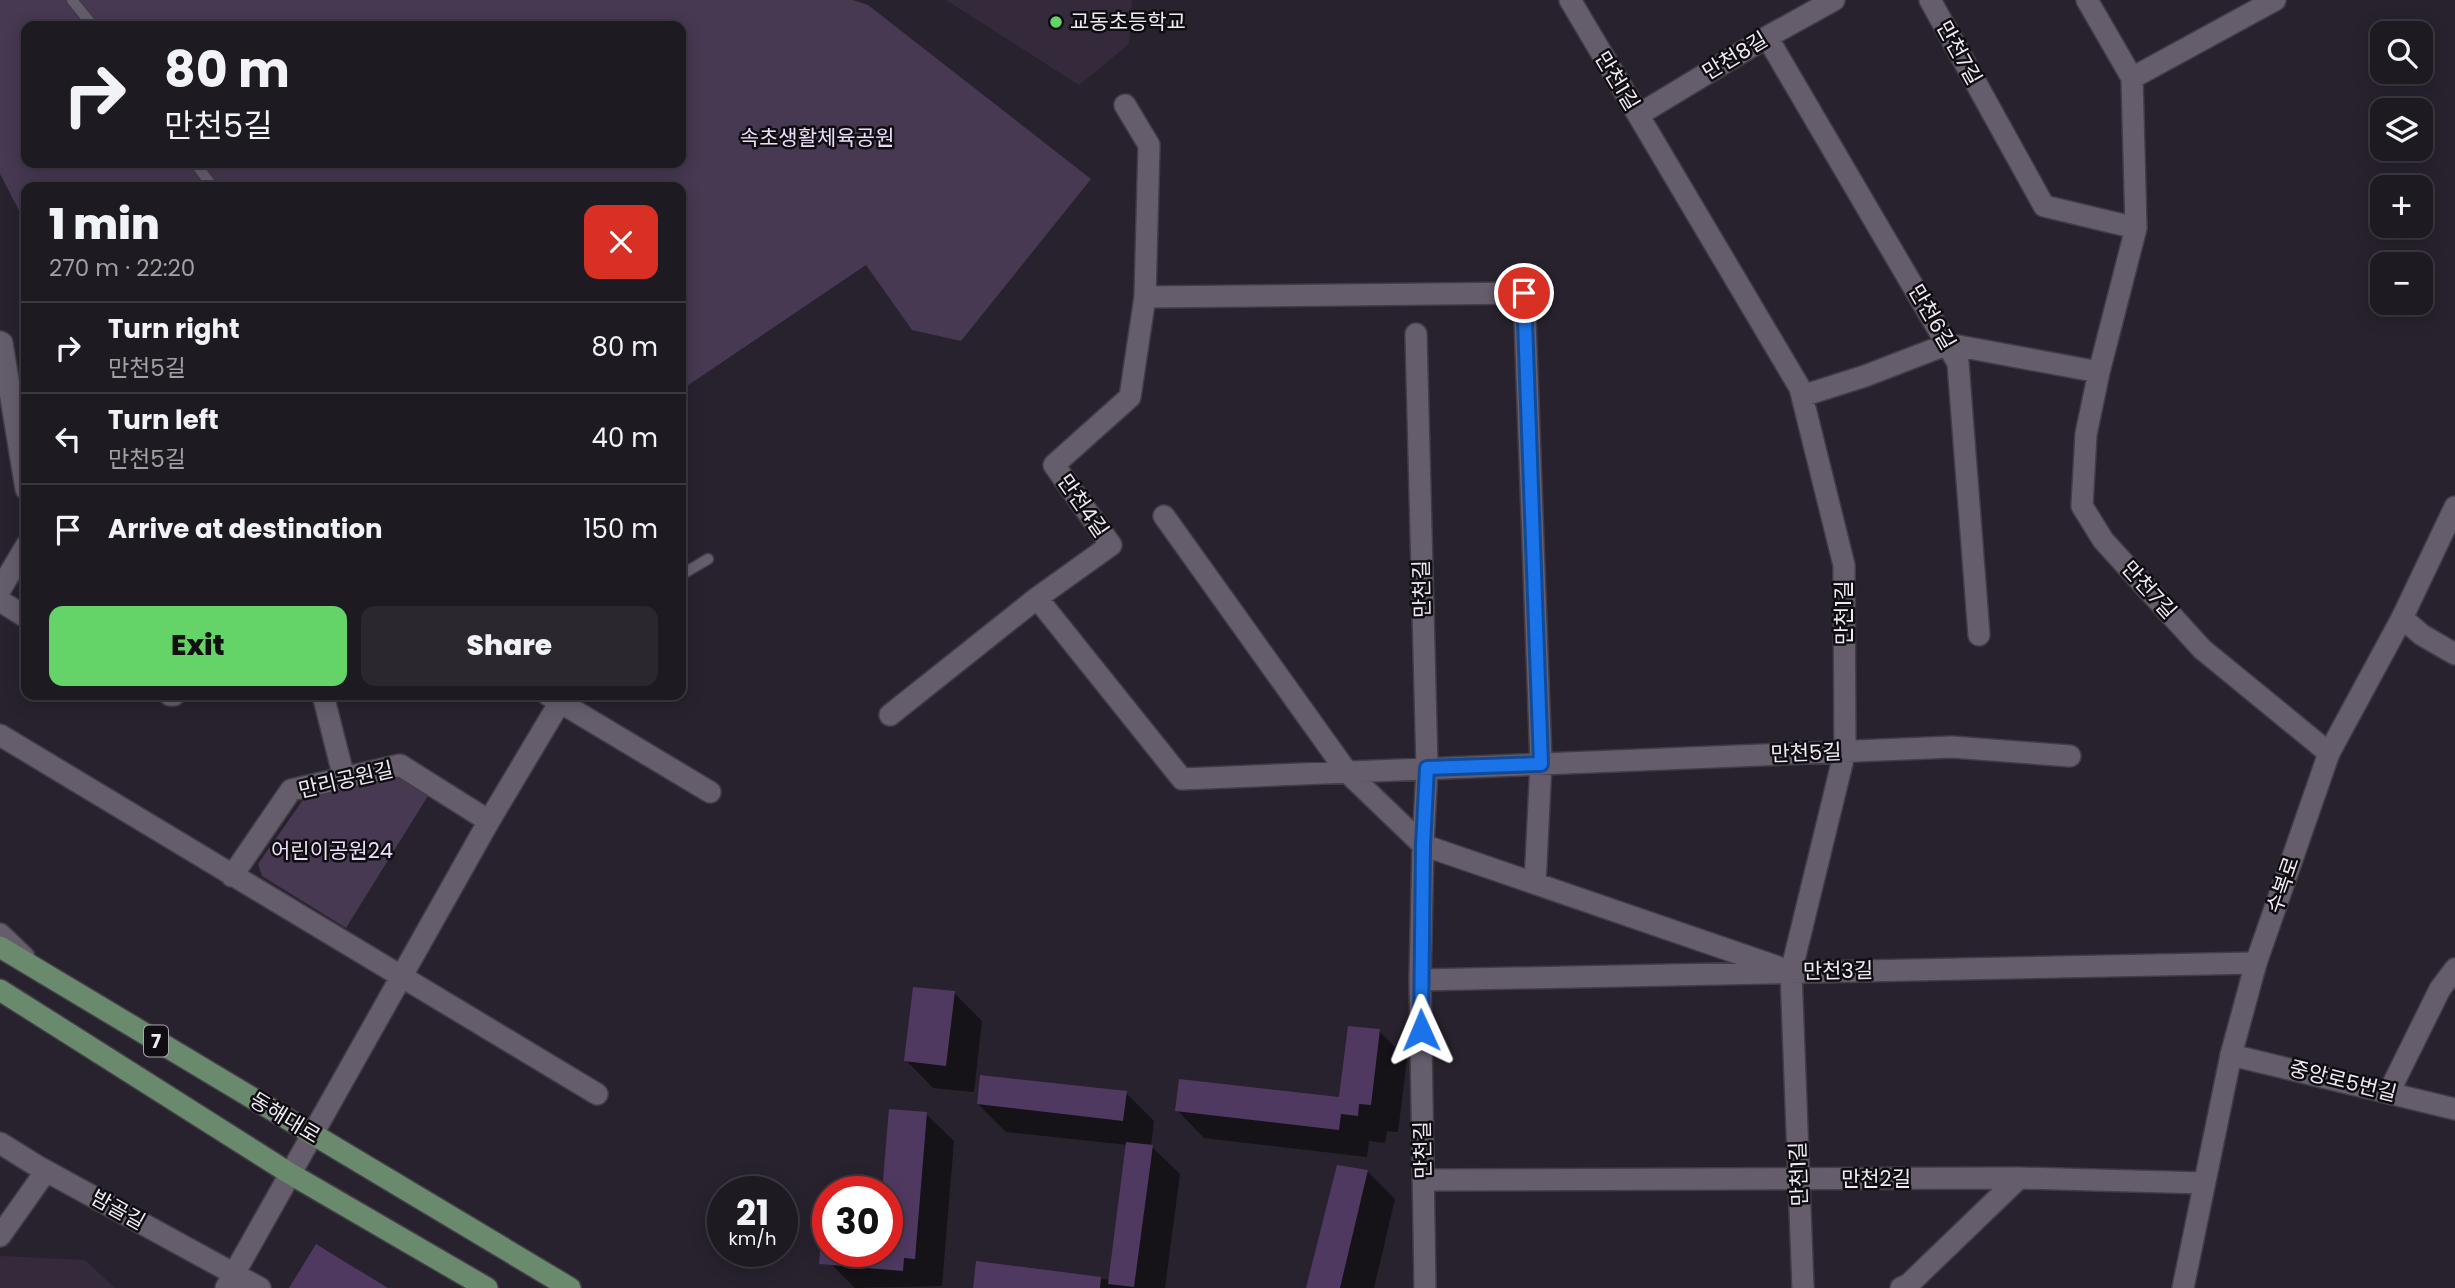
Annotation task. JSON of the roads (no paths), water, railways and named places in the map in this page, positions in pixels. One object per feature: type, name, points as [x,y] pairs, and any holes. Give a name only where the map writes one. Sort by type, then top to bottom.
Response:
[{"type":"main road","name":"동해대로","points":[[0,947],[570,1288]]},
{"type":"main road","name":"동해대로","points":[[0,990],[289,1173],[487,1288]]},
{"type":"street","name":"만천1길","points":[[1570,0],[1800,388],[1844,565],[1845,751],[1791,972],[1803,1288]]},
{"type":"street","name":"만천8길","points":[[1638,115],[1834,0]]},
{"type":"street","name":"만천7길","points":[[1930,0],[2044,206],[2136,228]]},
{"type":"street","name":"만천7길","points":[[2087,0],[2132,78],[2136,228],[2086,434],[2082,506],[2103,540],[2202,649],[2329,753]]},
{"type":"street","points":[[2132,78],[2275,0]]},
{"type":"street","name":"만천6길","points":[[1767,37],[1958,363],[1979,635]]},
{"type":"street","name":"만천4길","points":[[1037,598],[1111,545],[1054,465],[1130,397],[1145,297],[1149,145],[1125,105]]},
{"type":"street","points":[[1145,297],[1524,293],[1541,764],[1535,883]]},
{"type":"street","name":"만천길","points":[[1416,334],[1427,768],[1420,980],[1425,1288]]},
{"type":"street","points":[[0,342],[21,461]]},
{"type":"street","points":[[1802,396],[1865,376],[1948,344],[2099,372]]},
{"type":"street","name":"수복로","points":[[2183,1288],[2231,1055],[2256,963],[2329,753],[2402,618],[2455,507]]},
{"type":"street","points":[[1164,516],[1347,772],[1423,845],[1791,972]]},
{"type":"street","points":[[0,590],[21,554]]},
{"type":"street","points":[[890,715],[1037,598],[1182,779],[1347,772]]},
{"type":"street","points":[[0,601],[21,614]]},
{"type":"street","points":[[2402,618],[2422,635],[2455,654]]},
{"type":"street","points":[[324,700],[344,778]]},
{"type":"street","points":[[230,1281],[489,821],[553,700]]},
{"type":"street","points":[[556,700],[710,792]]},
{"type":"street","points":[[0,735],[597,1094]]},
{"type":"street","name":"만천5길","points":[[1347,772],[1952,747],[2070,756]]},
{"type":"street","name":"만리공원길","points":[[232,876],[291,790],[400,765],[489,821]]},
{"type":"street","points":[[0,934],[38,971]]},
{"type":"street","name":"만천3길","points":[[1420,980],[2256,963]]},
{"type":"street","points":[[2389,1092],[2440,989],[2455,970]]},
{"type":"street","name":"중앙로5번길","points":[[2231,1055],[2455,1109]]},
{"type":"street","name":"밤골길","points":[[0,1143],[230,1281],[260,1288]]},
{"type":"street","points":[[0,1236],[46,1171]]},
{"type":"street","points":[[1901,1288],[1909,1284],[2019,1178]]},
{"type":"street","name":"만천2길","points":[[1423,1180],[2019,1178],[2204,1183]]},
{"type":"lane","points":[[72,0],[89,21]]},
{"type":"lane","points":[[199,168],[210,182]]},
{"type":"lane","points":[[686,572],[708,559]]},
{"type":"place","name":"교동초등학교","points":[[1056,22]]},
{"type":"park label","name":"속초생활체육공원","points":[[817,138]]},
{"type":"park label","name":"어린이공원24","points":[[332,851]]}]
